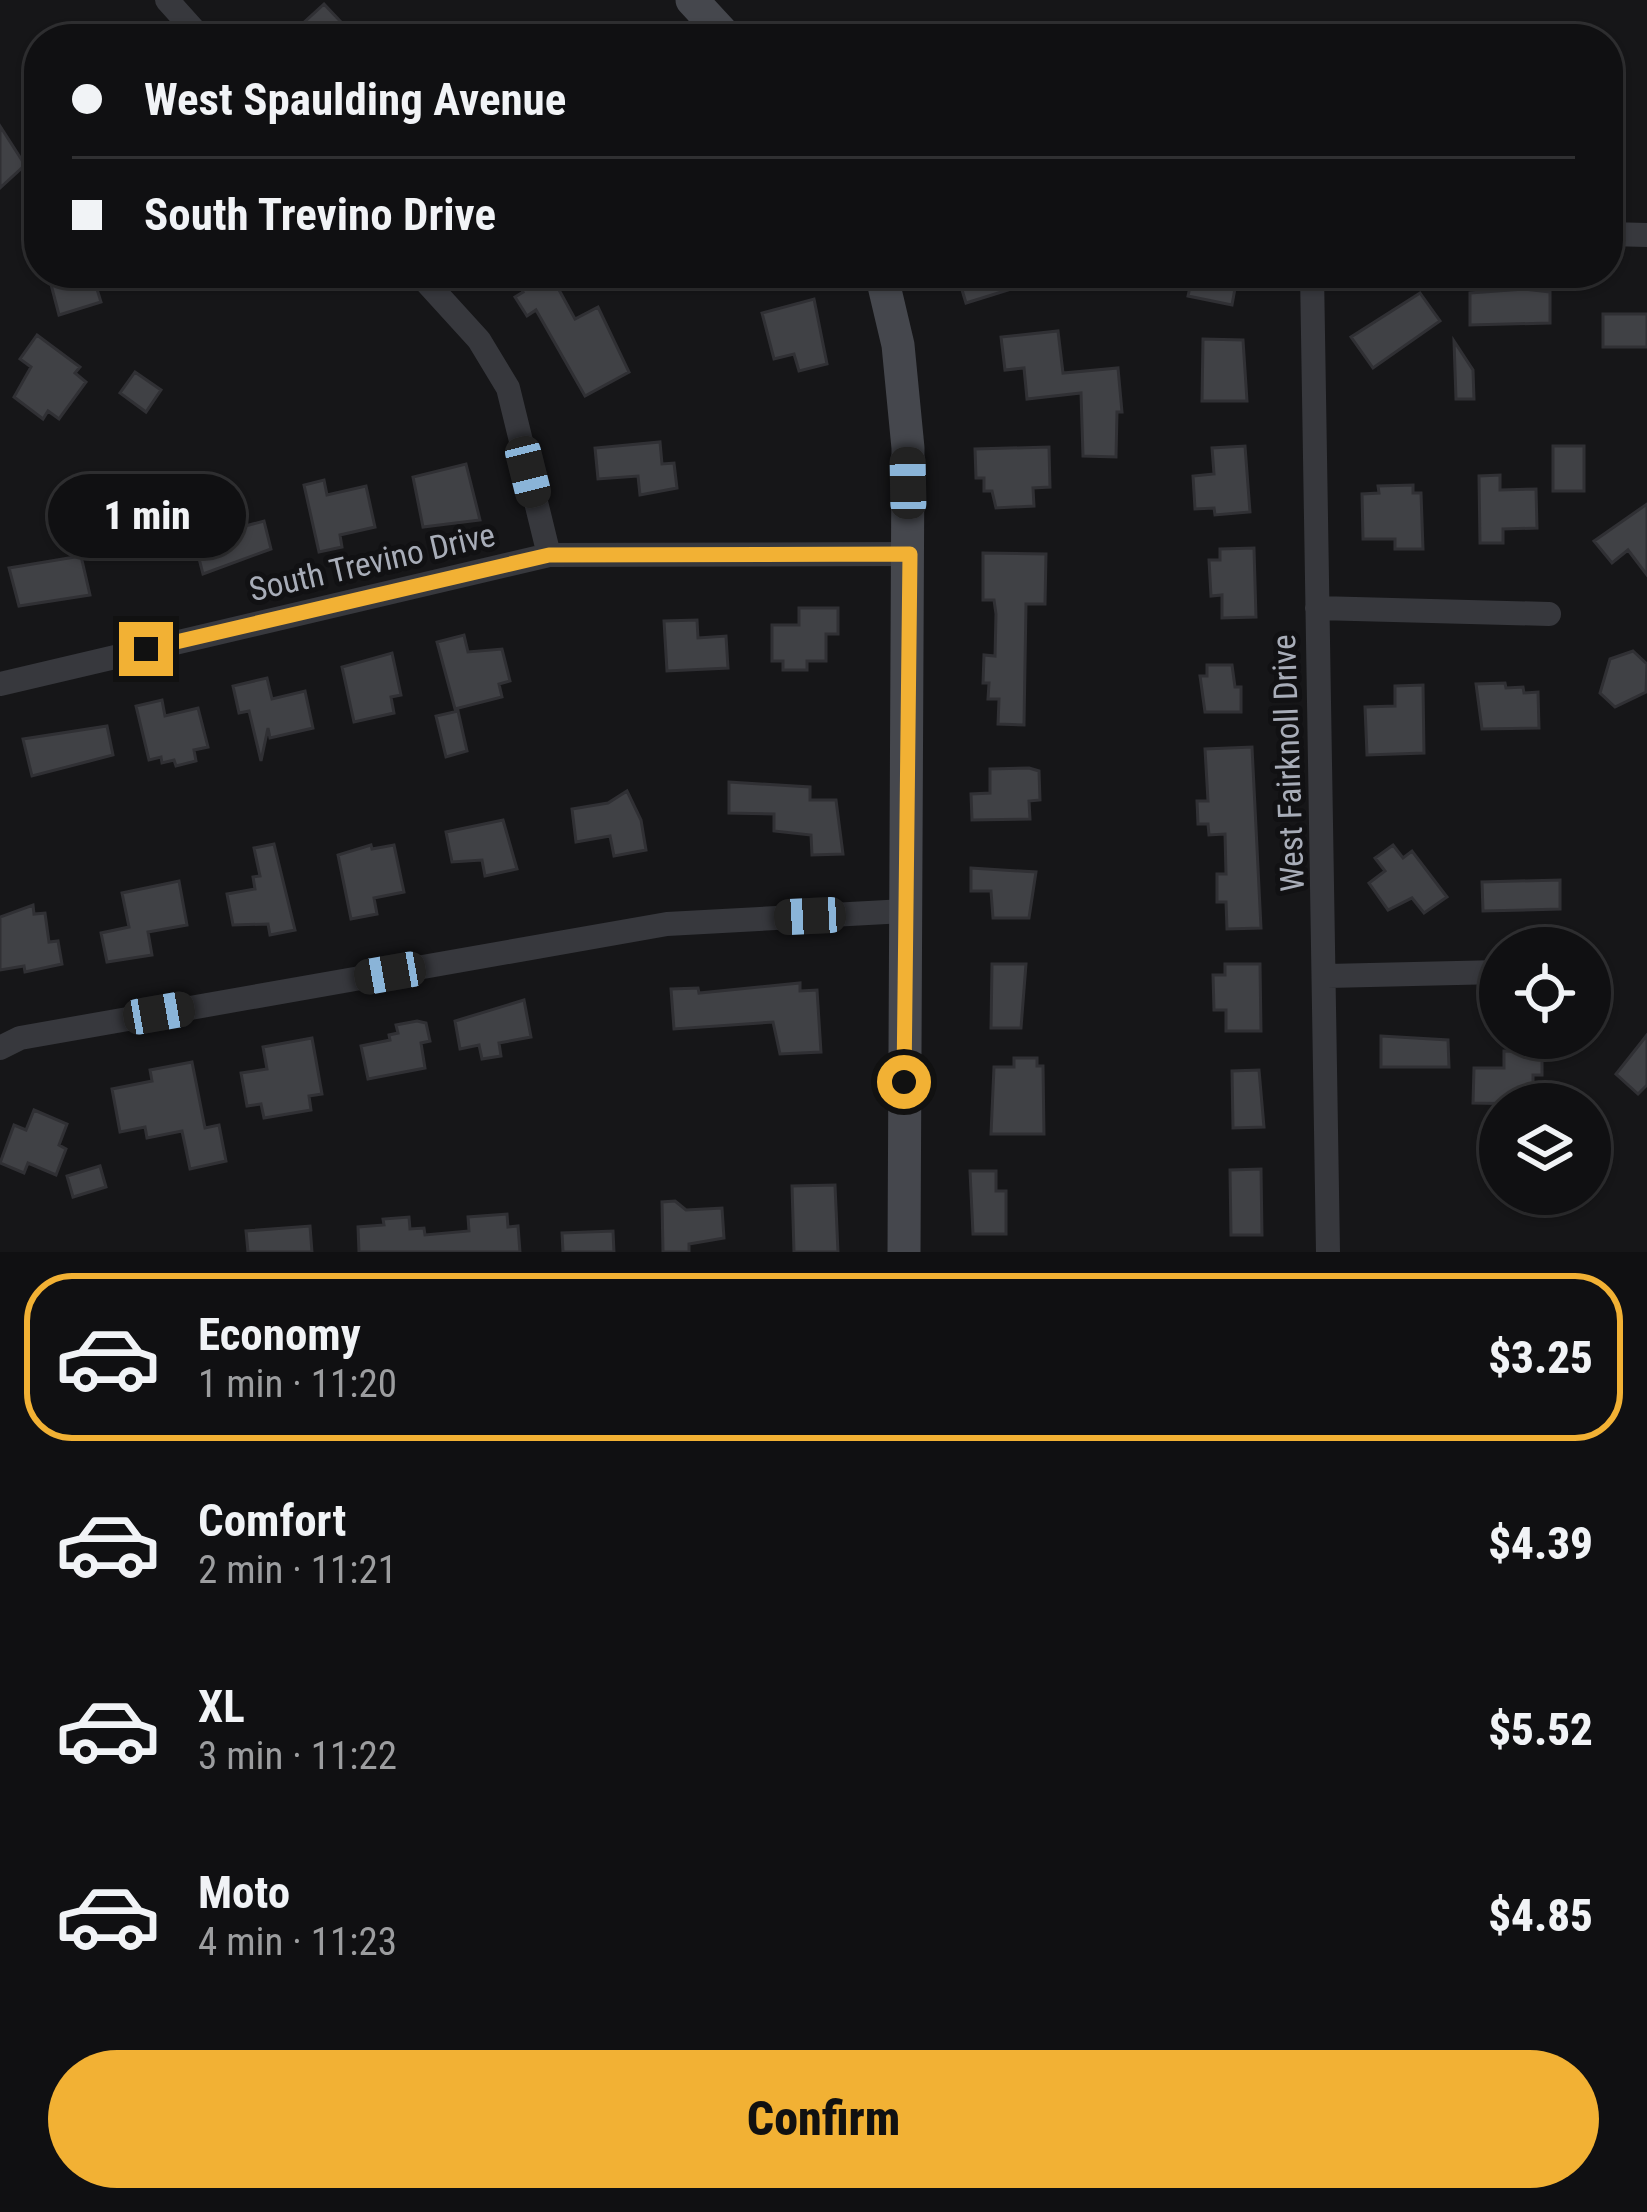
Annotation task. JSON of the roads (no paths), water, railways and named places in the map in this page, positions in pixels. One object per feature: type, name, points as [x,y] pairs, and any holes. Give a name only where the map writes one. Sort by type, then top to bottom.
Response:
[{"type":"street","points":[[166,0],[188,24]]},
{"type":"street","points":[[692,0],[714,24]]},
{"type":"street","points":[[432,288],[479,340],[508,388],[549,555]]},
{"type":"street","points":[[884,288],[904,386],[910,554],[904,1252]]},
{"type":"street","name":"West Fairknoll Drive","points":[[1312,288],[1328,1252]]},
{"type":"street","name":"South Trevino Drive","points":[[0,684],[549,555],[910,554]]},
{"type":"street","points":[[1317,608],[1549,614]]},
{"type":"street","points":[[0,1048],[20,1038],[667,924],[905,911]]},
{"type":"street","points":[[1327,976],[1479,972]]}]
